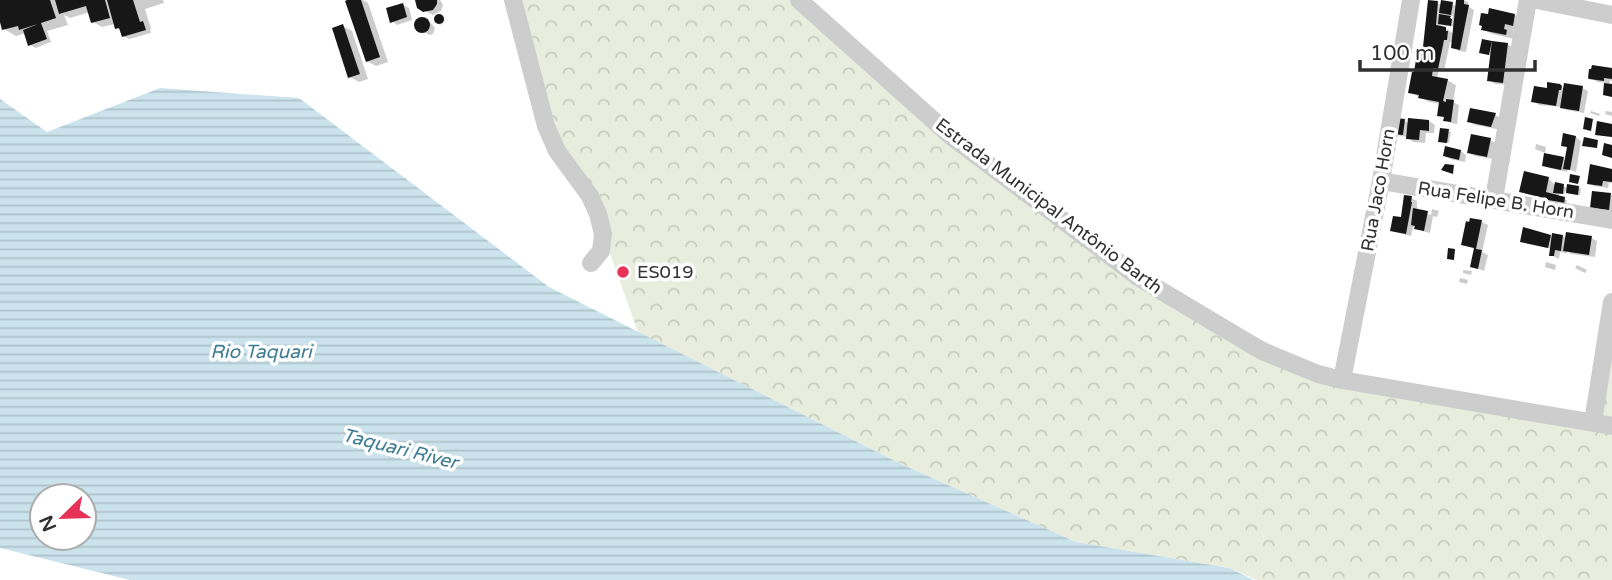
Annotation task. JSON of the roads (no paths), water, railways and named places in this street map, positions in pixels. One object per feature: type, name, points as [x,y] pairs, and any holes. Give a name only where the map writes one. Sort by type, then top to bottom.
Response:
[{"type":"street","points":[[513,0],[546,126],[557,150],[590,196],[598,214],[603,234],[601,251],[591,263]]},
{"type":"street","name":"Estrada Municipal Antônio Barth","points":[[799,0],[952,137],[1138,277],[1262,351],[1318,374],[1342,380],[1612,426]]},
{"type":"street","name":"Rua Jaco Horn","points":[[1342,380],[1381,181],[1411,0]]},
{"type":"street","points":[[1494,199],[1528,0]]},
{"type":"street","points":[[1537,0],[1612,15]]},
{"type":"street","name":"Rua Felipe B. Horn","points":[[1381,181],[1612,220]]},
{"type":"street","points":[[1592,422],[1612,302]]},
{"type":"water","name":"Rio Taquari","points":[[160,88],[299,98],[549,287],[901,464],[1076,542],[1229,568],[1254,580],[130,580],[0,548],[0,99],[47,132]]},
{"type":"place","name":"ES019","points":[[623,272]]},
{"type":"water label","name":"Taquari River","points":[[400,449]]}]
